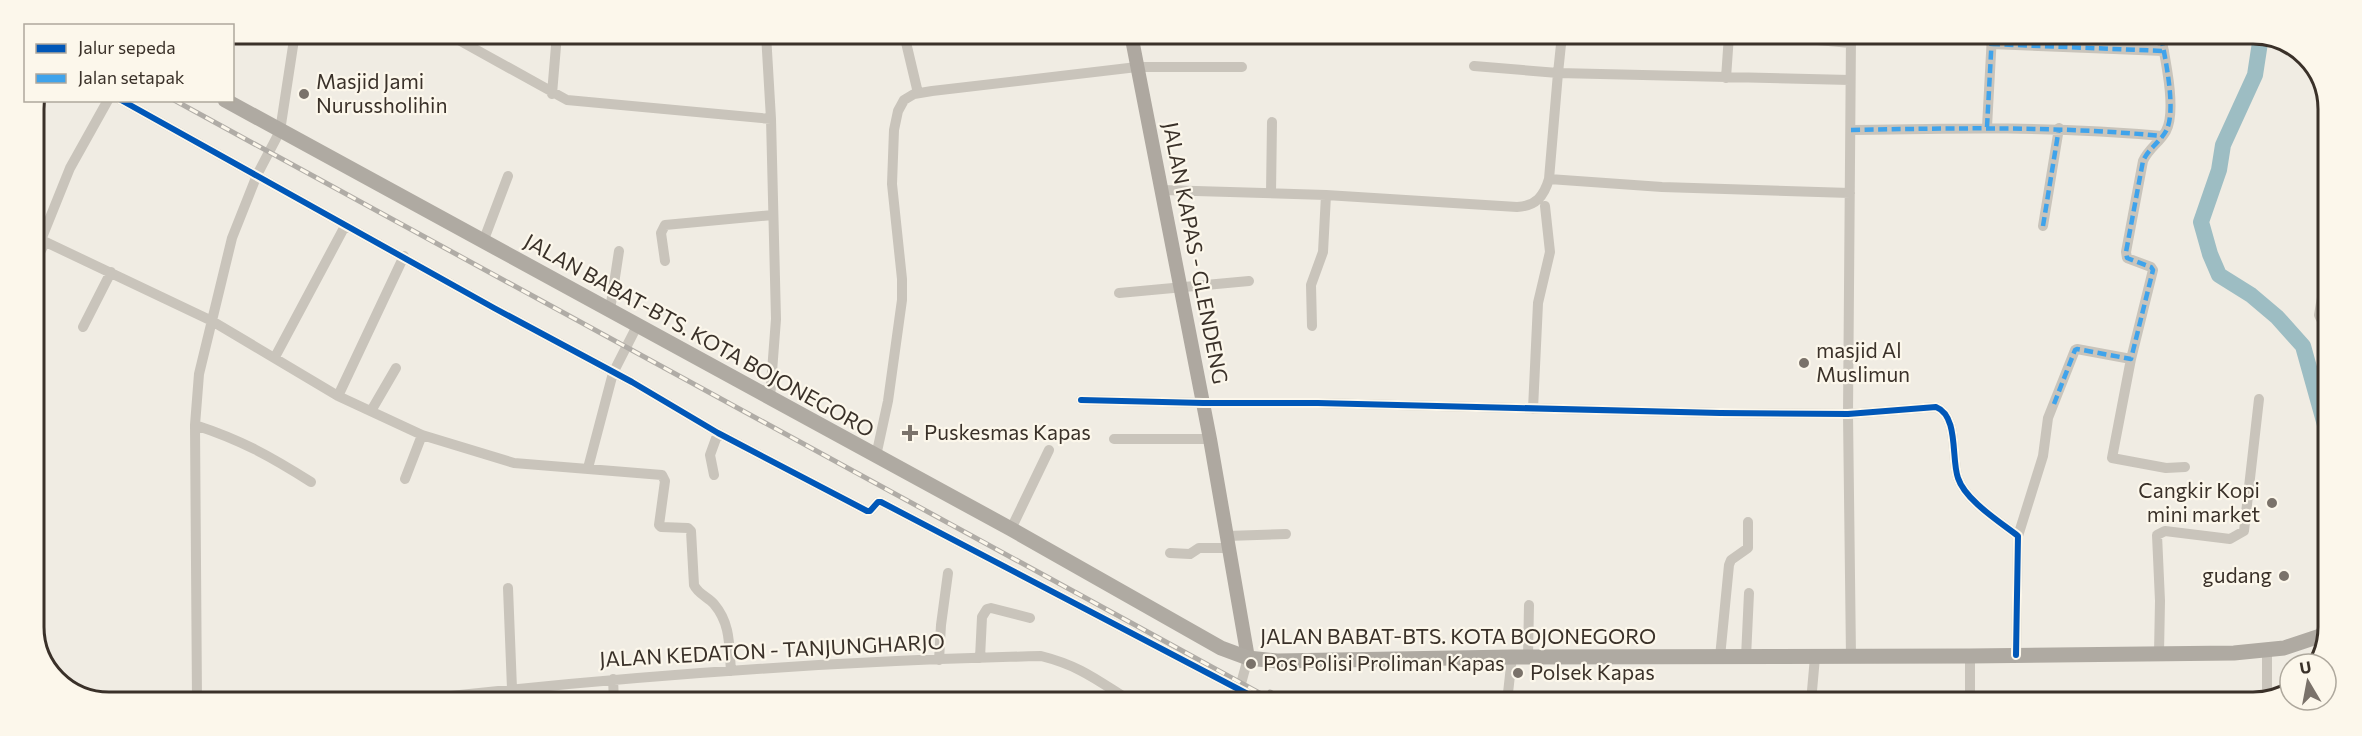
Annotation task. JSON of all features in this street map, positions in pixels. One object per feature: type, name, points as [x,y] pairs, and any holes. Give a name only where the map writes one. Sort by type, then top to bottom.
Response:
[{"type":"highway","name":"JALAN BABAT-BTS. KOTA BOJONEGORO","points":[[229,102],[1011,529],[1221,648],[1248,658],[1277,661],[1512,657],[1970,656],[2267,651],[2318,637]]},
{"type":"main road","name":"JALAN KAPAS - GLENDENG","points":[[1133,44],[1210,439],[1248,658]]},
{"type":"street","points":[[197,692],[195,425],[199,374],[232,238],[257,176],[280,131],[293,44]]},
{"type":"street","points":[[467,44],[552,94],[575,102],[771,119]]},
{"type":"street","points":[[552,94],[556,44]]},
{"type":"street","points":[[766,44],[771,119],[777,319],[770,398]]},
{"type":"street","points":[[906,44],[918,93]]},
{"type":"street","points":[[1533,409],[1538,303],[1550,252],[1545,206],[1561,44]]},
{"type":"street","points":[[1726,78],[1728,44]]},
{"type":"street","points":[[1851,44],[1848,414],[1851,657]]},
{"type":"street","points":[[1987,127],[1992,44]]},
{"type":"street","points":[[2055,44],[2164,51]]},
{"type":"street","points":[[2163,44],[2170,114],[2169,125],[2147,152],[2143,161],[2126,252],[2127,258],[2152,270],[2131,359],[2112,458],[2166,468],[2185,467]]},
{"type":"street","points":[[1474,66],[1558,73],[1850,80]]},
{"type":"street","points":[[876,456],[888,401],[902,300],[902,270],[893,195],[894,130],[902,103],[908,97],[918,93],[1137,67],[1242,67]]},
{"type":"street","points":[[44,230],[70,168],[107,102]]},
{"type":"street","points":[[125,102],[345,226],[404,256],[632,382],[718,433],[867,511],[881,502],[1244,692]]},
{"type":"street","points":[[1271,193],[1272,122]]},
{"type":"street","points":[[1851,130],[2059,128],[2162,136]]},
{"type":"street","points":[[2043,226],[2059,128]]},
{"type":"street","points":[[483,242],[508,176]]},
{"type":"street","points":[[1547,184],[1850,193]]},
{"type":"street","points":[[1528,206],[1541,197],[1547,184]]},
{"type":"street","points":[[1162,190],[1326,195],[1538,208],[1545,206]]},
{"type":"street","points":[[1312,326],[1311,285],[1323,252],[1326,195]]},
{"type":"street","points":[[665,261],[661,233],[665,225],[773,216]]},
{"type":"street","points":[[275,357],[345,226]]},
{"type":"street","points":[[44,241],[212,321],[338,396],[422,435],[514,463],[663,476],[665,481],[659,525],[661,528],[688,528],[691,531],[694,585],[713,603],[728,627],[731,671]]},
{"type":"street","points":[[610,310],[619,251]]},
{"type":"street","points":[[338,396],[404,256]]},
{"type":"street","points":[[83,327],[111,272]]},
{"type":"street","points":[[1119,292],[1249,281]]},
{"type":"street","points":[[588,468],[613,373],[637,326]]},
{"type":"street","points":[[2016,655],[2018,536],[2043,456],[2048,418],[2075,350],[2131,359]]},
{"type":"street","points":[[371,411],[396,368]]},
{"type":"street","points":[[2159,653],[2160,601],[2157,535],[2165,531],[2230,538],[2244,531],[2259,399]]},
{"type":"street","points":[[1081,400],[1848,414],[1935,407],[1942,409],[1947,417],[1954,446],[1958,480],[1980,506],[2018,536]]},
{"type":"street","points":[[195,425],[248,444],[311,482]]},
{"type":"street","points":[[714,475],[710,455],[718,433]]},
{"type":"street","points":[[405,479],[422,435]]},
{"type":"street","points":[[1114,439],[1210,439]]},
{"type":"street","points":[[1011,529],[1049,450]]},
{"type":"street","points":[[1720,657],[1729,565],[1731,560],[1748,548],[1748,522]]},
{"type":"street","points":[[1170,553],[1190,554],[1199,548],[1286,534]]},
{"type":"street","points":[[939,660],[948,573]]},
{"type":"street","points":[[508,588],[512,689]]},
{"type":"street","points":[[1746,657],[1749,593]]},
{"type":"street","points":[[1528,657],[1529,605]]},
{"type":"street","points":[[980,658],[982,617],[987,609],[992,608],[1030,618]]},
{"type":"street","points":[[2267,651],[2267,691]]},
{"type":"street","name":"JALAN KEDATON - TANJUNGHARJO","points":[[485,692],[613,679],[731,671],[1041,656],[1065,662],[1082,670],[1114,692]]},
{"type":"street","points":[[1970,656],[1970,692]]},
{"type":"street","points":[[1508,692],[1512,657]]},
{"type":"street","points":[[1812,692],[1815,657]]},
{"type":"street","points":[[1240,690],[1248,658]]},
{"type":"street","points":[[613,679],[614,692]]},
{"type":"waterway","points":[[2260,44],[2255,75],[2223,145],[2219,170],[2201,222],[2219,275],[2251,295],[2277,317],[2303,346],[2318,400]]},
{"type":"railway","points":[[178,102],[1258,692]]},
{"type":"marked path","points":[[1991,44],[2164,51]]},
{"type":"marked path","points":[[1987,127],[1992,44]]},
{"type":"marked path","points":[[2054,404],[2075,350],[2131,359],[2153,270],[2151,267],[2127,258],[2126,252],[2143,161],[2161,139],[2169,122],[2169,84],[2162,44]]},
{"type":"marked path","points":[[2043,226],[2059,128]]},
{"type":"marked path","points":[[1851,130],[2045,129],[2162,136]]},
{"type":"cycle path","points":[[125,102],[494,308],[632,382],[718,433],[867,511],[881,502],[1244,692]]},
{"type":"cycle path","points":[[1081,400],[1318,403],[1720,413],[1848,414],[1936,407],[1943,412],[1951,428],[1956,470],[1962,486],[1975,502],[2018,536],[2016,655]]},
{"type":"place","name":"Masjid Jami Nurussholihin","points":[[304,94]]},
{"type":"place","name":"masjid Al Muslimun","points":[[1804,363]]},
{"type":"place","name":"Puskesmas Kapas","points":[[910,433]]},
{"type":"place","name":"Cangkir Kopi mini market","points":[[2272,503]]},
{"type":"place","name":"gudang","points":[[2284,576]]},
{"type":"place","name":"Pos Polisi Proliman Kapas","points":[[1251,664]]},
{"type":"place","name":"Polsek Kapas","points":[[1518,673]]}]
